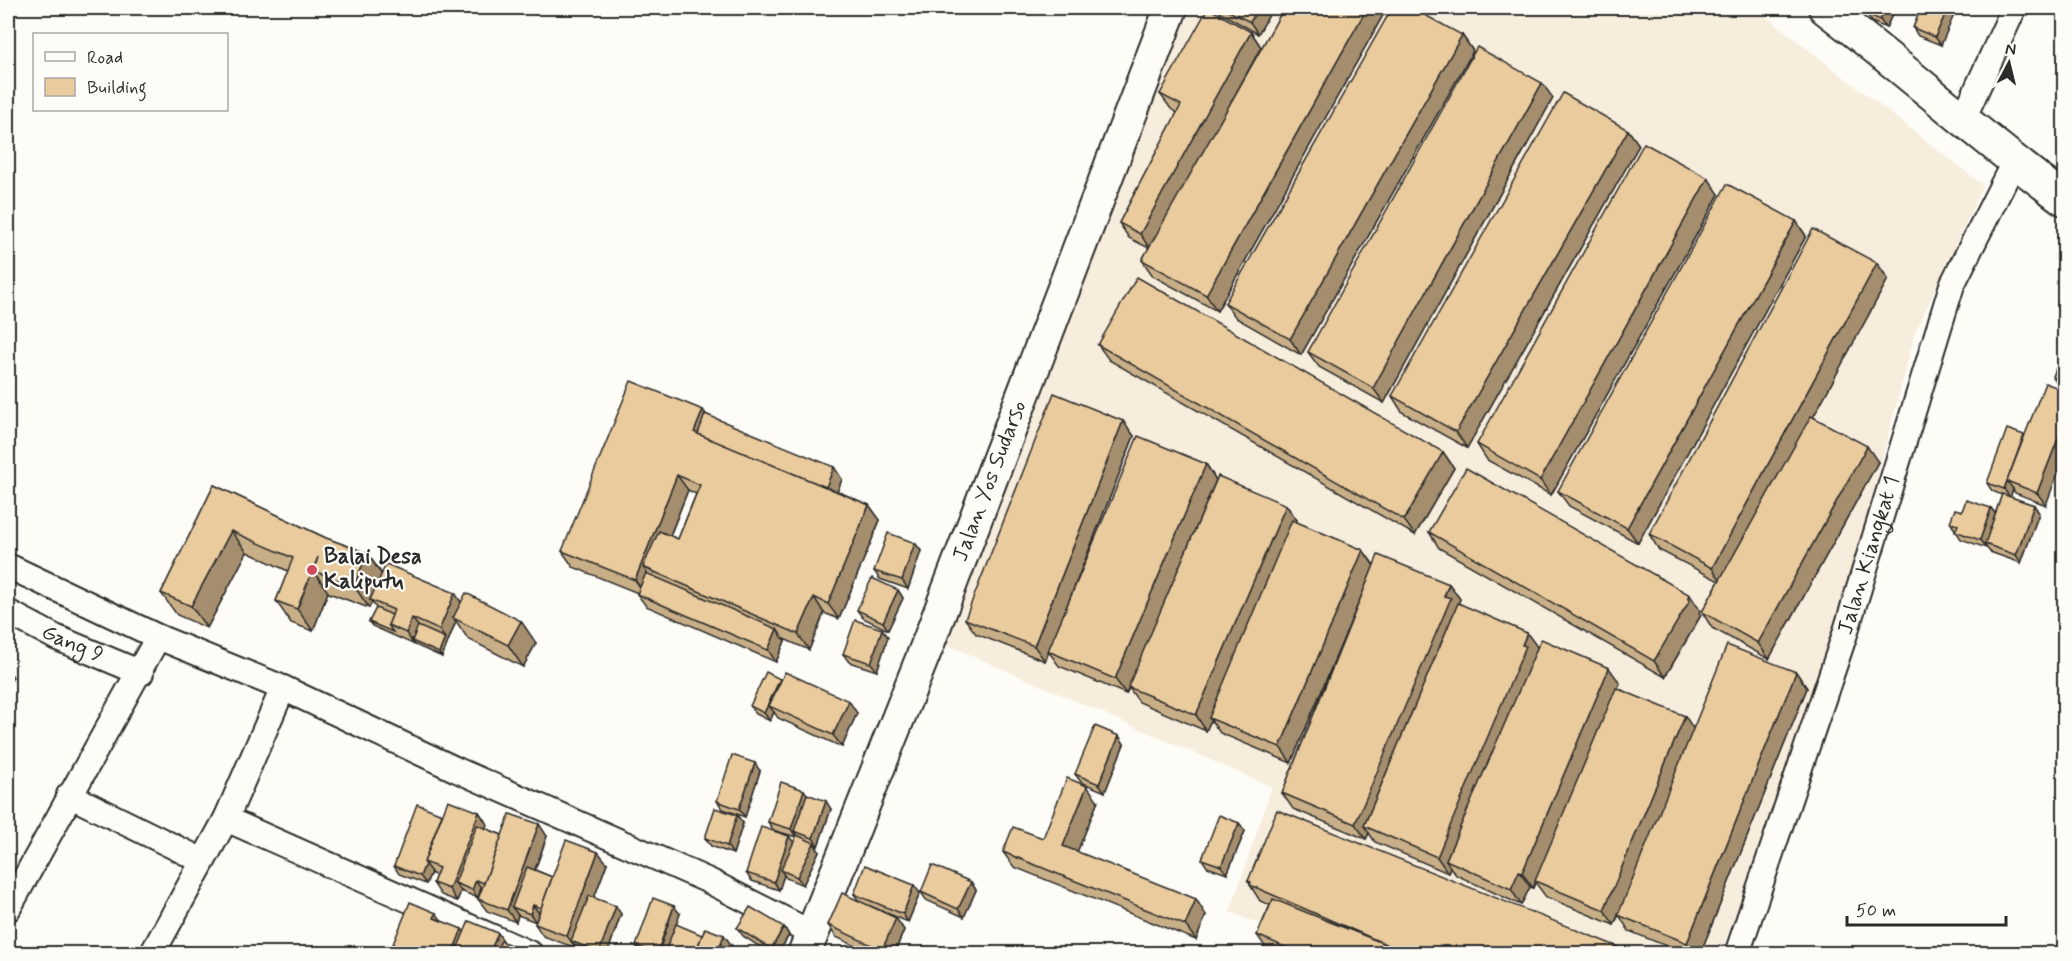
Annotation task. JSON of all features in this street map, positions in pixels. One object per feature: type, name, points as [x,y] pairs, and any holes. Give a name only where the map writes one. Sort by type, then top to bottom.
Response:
[{"type":"street","name":"Jalan Yos Sudarso","points":[[807,943],[927,646],[1171,8]]},
{"type":"street","points":[[1825,8],[1964,117],[2014,162],[2064,199]]},
{"type":"street","points":[[1964,117],[2014,8]]},
{"type":"street","name":"Jalan Kiangkat 1","points":[[1737,954],[1845,634],[1952,285],[2014,162]]},
{"type":"street","points":[[8,566],[158,637],[283,688],[457,770],[709,880],[807,943]]},
{"type":"street","name":"Gang 9","points":[[8,612],[55,637],[141,673]]},
{"type":"street","points":[[8,909],[16,871],[69,795],[141,673],[158,637]]},
{"type":"street","points":[[152,954],[201,860],[226,819],[283,688]]},
{"type":"street","points":[[69,795],[201,860]]},
{"type":"street","points":[[226,819],[531,954]]},
{"type":"shaded area","points":[[1185,8],[1755,8],[1983,185],[1915,333],[1829,662],[1721,953],[1329,953],[1230,912],[1272,787],[946,644],[1017,428]]},
{"type":"building","points":[[1208,8],[1251,32],[1140,234],[1119,223],[1181,105],[1160,94]]},
{"type":"building","points":[[1223,8],[1258,8],[1250,22]]},
{"type":"building","points":[[1284,8],[1367,8],[1206,295],[1142,260]]},
{"type":"building","points":[[1392,8],[1412,8],[1462,35],[1290,339],[1225,303]]},
{"type":"building","points":[[1870,8],[1886,8],[1880,20],[1867,14]]},
{"type":"building","points":[[1921,8],[1948,8],[1935,37],[1913,28]]},
{"type":"building","points":[[1477,47],[1542,83],[1373,388],[1308,352]]},
{"type":"building","points":[[1563,93],[1628,130],[1456,432],[1392,396]]},
{"type":"building","points":[[1644,143],[1708,178],[1540,480],[1477,444]]},
{"type":"building","points":[[1727,184],[1796,221],[1627,528],[1558,491]]},
{"type":"building","points":[[1813,229],[1877,263],[1712,568],[1649,534]]},
{"type":"building","points":[[1137,277],[1443,452],[1404,520],[1098,345]]},
{"type":"building","points":[[2064,347],[2064,381],[2053,377]]},
{"type":"building","points":[[631,381],[703,410],[694,432],[869,505],[828,604],[814,597],[798,634],[643,567],[659,531],[678,539],[700,485],[677,475],[635,580],[562,551]]},
{"type":"building","points":[[2045,383],[2064,390],[2064,423],[2037,493],[2007,481]]},
{"type":"building","points":[[1054,393],[1123,421],[1034,646],[965,619]]},
{"type":"building","points":[[705,414],[834,467],[826,487],[698,434]]},
{"type":"building","points":[[1811,416],[1867,446],[1758,643],[1702,612]]},
{"type":"building","points":[[2007,429],[2024,435],[2004,489],[1987,483]]},
{"type":"building","points":[[1138,436],[1206,464],[1115,679],[1048,651]]},
{"type":"building","points":[[1466,468],[1690,595],[1688,598],[1690,600],[1654,661],[1429,532]]},
{"type":"building","points":[[1218,476],[1286,505],[1196,715],[1128,687]]},
{"type":"building","points":[[214,485],[326,538],[367,553],[354,586],[314,571],[318,557],[297,609],[276,601],[293,558],[231,531],[191,606],[161,593]]},
{"type":"building","points":[[2002,494],[2034,505],[2016,555],[1985,544]]},
{"type":"building","points":[[1966,500],[1991,508],[1980,540],[1955,531],[1958,525],[1950,522],[1955,509],[1962,511]]},
{"type":"building","points":[[1292,520],[1363,550],[1280,747],[1209,718]]},
{"type":"building","points":[[888,533],[915,543],[902,580],[874,571]]},
{"type":"building","points":[[1378,555],[1449,584],[1444,596],[1451,598],[1355,824],[1282,793]]},
{"type":"building","points":[[386,564],[455,593],[439,630],[412,618],[406,633],[388,625],[394,610],[370,600]]},
{"type":"building","points":[[646,573],[777,629],[768,650],[637,594]]},
{"type":"building","points":[[872,578],[898,590],[883,622],[857,610]]},
{"type":"building","points":[[466,593],[521,621],[508,645],[453,618]]},
{"type":"building","points":[[1458,603],[1527,633],[1522,645],[1526,646],[1437,857],[1364,826]]},
{"type":"building","points":[[376,608],[392,615],[388,625],[393,632],[369,622]]},
{"type":"building","points":[[855,620],[882,629],[871,663],[843,654]]},
{"type":"building","points":[[418,626],[445,638],[439,653],[412,641]]},
{"type":"building","points":[[1541,639],[1609,668],[1522,873],[1519,871],[1511,889],[1446,860]]},
{"type":"building","points":[[1727,645],[1796,672],[1687,943],[1618,915]]},
{"type":"building","points":[[766,672],[780,679],[764,713],[750,706]]},
{"type":"building","points":[[785,672],[849,701],[833,735],[769,706]]},
{"type":"building","points":[[1616,688],[1685,716],[1604,910],[1535,881]]},
{"type":"building","points":[[1095,726],[1119,736],[1099,784],[1075,774]]},
{"type":"building","points":[[732,755],[755,763],[739,809],[717,801]]},
{"type":"building","points":[[1067,778],[1087,786],[1063,846],[1196,899],[1185,925],[1003,852],[1013,827],[1043,838]]},
{"type":"building","points":[[781,782],[804,790],[791,829],[768,822]]},
{"type":"building","points":[[807,794],[826,801],[813,838],[794,831]]},
{"type":"building","points":[[448,800],[479,812],[449,889],[433,883],[439,868],[424,862]]},
{"type":"building","points":[[417,804],[442,814],[420,876],[394,866]]},
{"type":"building","points":[[715,808],[737,815],[727,846],[705,838]]},
{"type":"building","points":[[1277,810],[1636,954],[1301,954],[1257,935],[1273,899],[1390,946],[1250,885],[1251,882],[1248,881]]},
{"type":"building","points":[[510,814],[539,824],[507,910],[478,899]]},
{"type":"building","points":[[1219,815],[1239,823],[1221,866],[1202,859]]},
{"type":"building","points":[[477,825],[502,835],[484,883],[476,880],[472,890],[455,883]]},
{"type":"building","points":[[761,827],[789,836],[774,882],[746,873]]},
{"type":"building","points":[[797,835],[814,843],[797,877],[781,870]]},
{"type":"building","points":[[566,840],[598,852],[567,936],[535,924]]},
{"type":"building","points":[[865,865],[914,885],[903,914],[854,894]]},
{"type":"building","points":[[932,865],[971,882],[958,909],[921,892]]},
{"type":"building","points":[[527,867],[552,877],[541,908],[533,905],[530,914],[512,907]]},
{"type":"building","points":[[842,893],[896,918],[882,950],[828,925]]},
{"type":"building","points":[[589,896],[616,906],[599,952],[571,941]]},
{"type":"building","points":[[653,898],[674,906],[657,953],[636,946]]},
{"type":"building","points":[[410,902],[436,913],[434,918],[462,929],[452,954],[414,954],[408,951],[407,954],[389,954]]},
{"type":"building","points":[[750,907],[784,927],[771,949],[737,928]]},
{"type":"building","points":[[469,921],[498,933],[489,954],[455,954]]},
{"type":"building","points":[[676,924],[702,935],[695,954],[664,954]]},
{"type":"building","points":[[705,928],[724,935],[717,954],[695,954]]},
{"type":"building","points":[[501,941],[525,951],[524,954],[495,954]]},
{"type":"place","name":"Balai Desa Kaliputu","points":[[312,570]]}]
